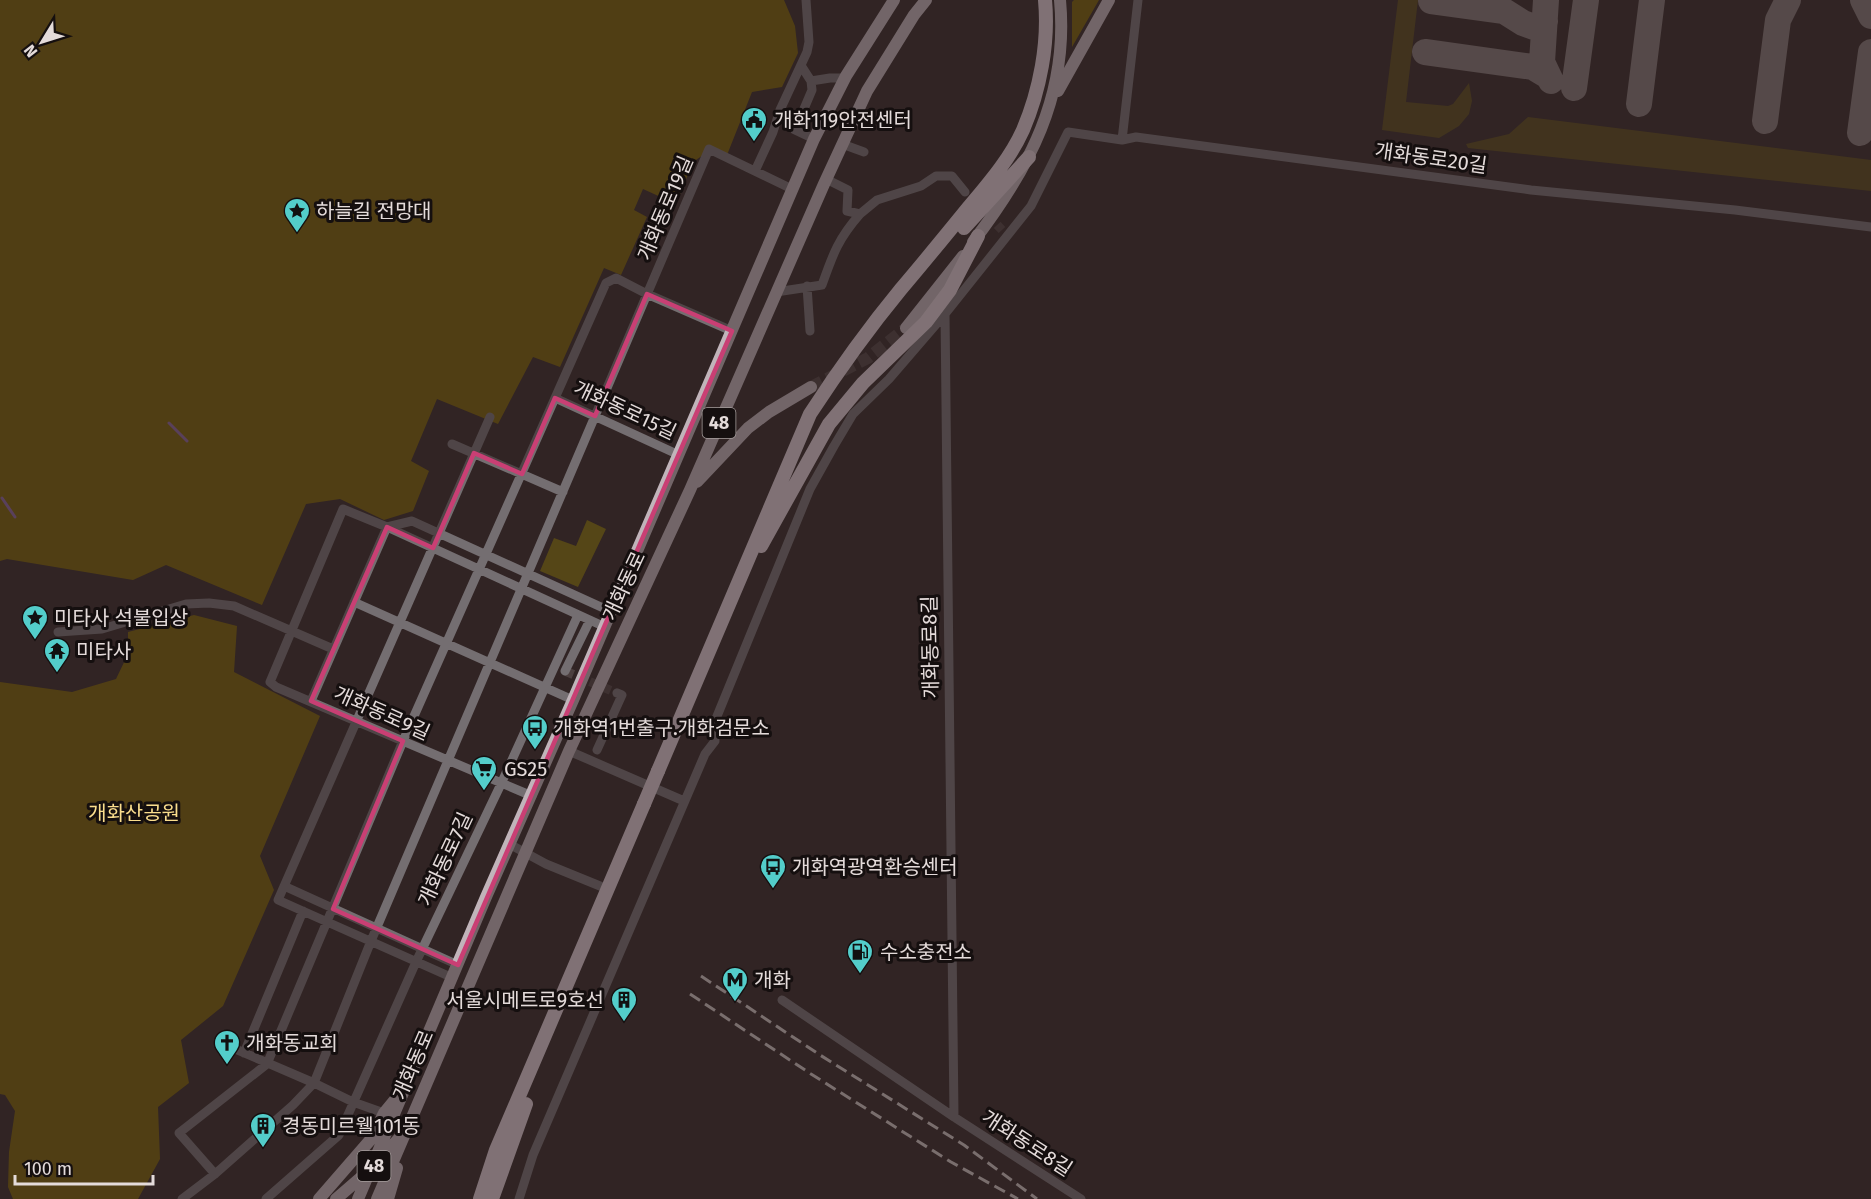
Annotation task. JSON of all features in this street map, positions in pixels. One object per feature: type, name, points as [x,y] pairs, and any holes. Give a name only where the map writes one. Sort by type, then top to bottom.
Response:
[{"type":"highway","points":[[492,1199],[507,1154],[597,926],[810,414],[880,316],[989,183],[1023,131],[1040,76],[1044,50],[1044,2]]},
{"type":"highway","points":[[661,772],[816,421],[844,376],[880,327],[973,216],[1029,157]]},
{"type":"highway","points":[[761,546],[829,424],[863,384],[926,322],[950,290],[978,236]]},
{"type":"highway","points":[[480,1199],[496,1150],[597,926]]},
{"type":"main road","name":"개화동로","points":[[358,1199],[814,139],[845,78],[894,0]]},
{"type":"main road","name":"개화동로","points":[[377,1199],[492,926],[569,751],[690,490],[842,144],[867,91],[914,15],[926,0]]},
{"type":"main road","points":[[1053,100],[1061,51],[1060,0]]},
{"type":"main road","points":[[906,328],[1000,207],[1029,157],[1053,100],[1109,0]]},
{"type":"main road","points":[[690,490],[748,428],[769,412],[811,387]]},
{"type":"main road","points":[[486,897],[493,898],[487,917],[492,926]]},
{"type":"main road","name":"48","points":[[319,1199],[372,1138],[384,1113],[407,1086]]},
{"type":"main road","points":[[388,1199],[408,1128]]},
{"type":"main road","name":"48","points":[[336,1199],[373,1167],[408,1128]]},
{"type":"street","points":[[755,171],[802,67],[809,42],[806,0]]},
{"type":"street","points":[[1122,140],[1138,0]]},
{"type":"street","points":[[795,130],[812,90],[811,81],[802,67]]},
{"type":"street","points":[[811,81],[845,78]]},
{"type":"street","points":[[776,121],[814,139]]},
{"type":"street","name":"개화동로20길","points":[[945,314],[1005,232],[1031,206],[1068,132],[1122,140],[1136,137],[1531,189],[1735,210],[1871,228]]},
{"type":"street","points":[[842,144],[864,152]]},
{"type":"street","name":"개화동로19길","points":[[647,294],[709,149],[792,189]]},
{"type":"street","points":[[776,292],[822,285],[842,234],[860,214],[877,200],[921,186],[936,176],[952,176],[965,192]]},
{"type":"street","points":[[826,179],[848,190],[847,211],[860,214]]},
{"type":"street","points":[[215,1174],[179,1133],[267,1064],[403,741],[606,283],[616,278],[732,331]]},
{"type":"street","points":[[807,286],[810,331]]},
{"type":"street","name":"개화동로7길","points":[[314,1083],[370,941],[647,294]]},
{"type":"street","points":[[519,1199],[533,1155],[684,801],[705,754],[716,741],[713,726],[810,489],[853,414],[889,379],[945,314]]},
{"type":"street","name":"개화동로8길","points":[[945,314],[954,1117]]},
{"type":"street","name":"개화동로15길","points":[[555,398],[679,455]]},
{"type":"street","points":[[453,978],[278,900],[490,417]]},
{"type":"street","points":[[452,444],[563,492]]},
{"type":"street","points":[[292,630],[343,509],[605,627]]},
{"type":"street","points":[[387,527],[412,521],[612,612]]},
{"type":"street","points":[[311,701],[387,527]]},
{"type":"street","points":[[354,602],[573,700]]},
{"type":"street","points":[[58,632],[102,629],[186,604],[209,603],[234,606],[333,650]]},
{"type":"street","name":"개화동로7길","points":[[266,1199],[339,1135],[416,962],[578,615]]},
{"type":"street","points":[[565,671],[590,620]]},
{"type":"street","name":"개화동로9길","points":[[292,630],[270,682],[276,687],[532,796]]},
{"type":"street","points":[[597,750],[622,695],[618,693]]},
{"type":"street","points":[[569,751],[684,801]]},
{"type":"street","points":[[511,845],[546,864],[600,886]]},
{"type":"street","points":[[284,886],[458,965]]},
{"type":"street","points":[[244,1053],[303,911]]},
{"type":"street","name":"개화동로8길","points":[[782,1000],[954,1117],[1081,1199]]},
{"type":"street","points":[[219,1042],[353,1102],[384,1113]]},
{"type":"street","points":[[182,1199],[215,1174],[293,1105],[314,1083]]},
{"type":"highlighted area","points":[[647,294],[732,331],[458,965],[333,909],[403,741],[311,701],[387,527],[433,548],[474,453],[522,474],[555,398],[595,416]]},
{"type":"shaded area","points":[[1398,0],[1418,0],[1406,102],[1448,106],[1453,104],[1469,83],[1472,101],[1469,114],[1459,126],[1439,138],[1382,130]]},
{"type":"shaded area","points":[[1528,117],[1871,160],[1871,191],[1468,148],[1466,144],[1509,134]]},
{"type":"shaded area","points":[[587,520],[606,529],[578,587],[540,571],[554,538],[576,546]]},
{"type":"shaded area","points":[[347,686],[362,694],[356,709],[340,701]]},
{"type":"green space","points":[[0,0],[784,0],[795,26],[798,53],[782,87],[752,92],[727,155],[709,151],[693,162],[676,204],[643,189],[634,210],[647,217],[621,275],[604,268],[560,367],[533,357],[498,424],[437,399],[411,461],[429,471],[413,511],[384,520],[340,499],[306,504],[262,605],[166,565],[133,580],[7,559],[0,561]]},
{"type":"green space","points":[[1074,0],[1099,0],[1072,47],[1072,2]]},
{"type":"green space","name":"개화산공원","points":[[194,615],[237,626],[234,672],[320,716],[260,856],[274,890],[223,1006],[181,1040],[189,1083],[158,1107],[160,1159],[138,1199],[13,1199],[8,1187],[9,1152],[15,1111],[5,1095],[0,1094],[0,682],[72,692],[116,679],[128,654],[128,632]]},
{"type":"waterway","points":[[169,423],[187,441]]},
{"type":"waterway","points":[[2,498],[15,517]]},
{"type":"taxiway","points":[[1546,0],[1542,62],[1551,81]]},
{"type":"taxiway","points":[[1574,88],[1586,0]]},
{"type":"taxiway","points":[[1639,104],[1652,0]]},
{"type":"taxiway","points":[[1765,121],[1778,20],[1788,0]]},
{"type":"taxiway","points":[[1863,0],[1871,16]]},
{"type":"taxiway","points":[[1431,1],[1504,11],[1534,27],[1545,21]]},
{"type":"taxiway","points":[[1425,52],[1533,67],[1548,76]]},
{"type":"taxiway","points":[[1860,133],[1871,52]]},
{"type":"tunnel","points":[[988,215],[1002,230]]},
{"type":"tunnel","points":[[811,387],[868,358],[906,328]]},
{"type":"tunnel","points":[[565,671],[617,693]]},
{"type":"railway","points":[[701,976],[820,1055],[964,1145],[1037,1199]]},
{"type":"railway","points":[[690,994],[951,1162],[1018,1199]]},
{"type":"place","name":"개화119안전센터","points":[[754,143]]},
{"type":"place","name":"하늘길 전망대","points":[[297,234]]},
{"type":"place","name":"미타사 석불입상","points":[[35,641]]},
{"type":"place","name":"미타사","points":[[57,674]]},
{"type":"place","name":"개화역1번출구.개화검문소","points":[[535,751]]},
{"type":"place","name":"GS25","points":[[484,792]]},
{"type":"place","name":"개화역광역환승센터","points":[[773,890]]},
{"type":"place","name":"수소충전소","points":[[860,975]]},
{"type":"place","name":"개화","points":[[735,1003]]},
{"type":"place","name":"서울시메트로9호선","points":[[624,1023]]},
{"type":"place","name":"개화동교회","points":[[227,1066]]},
{"type":"place","name":"경동미르웰101동","points":[[263,1149]]}]
